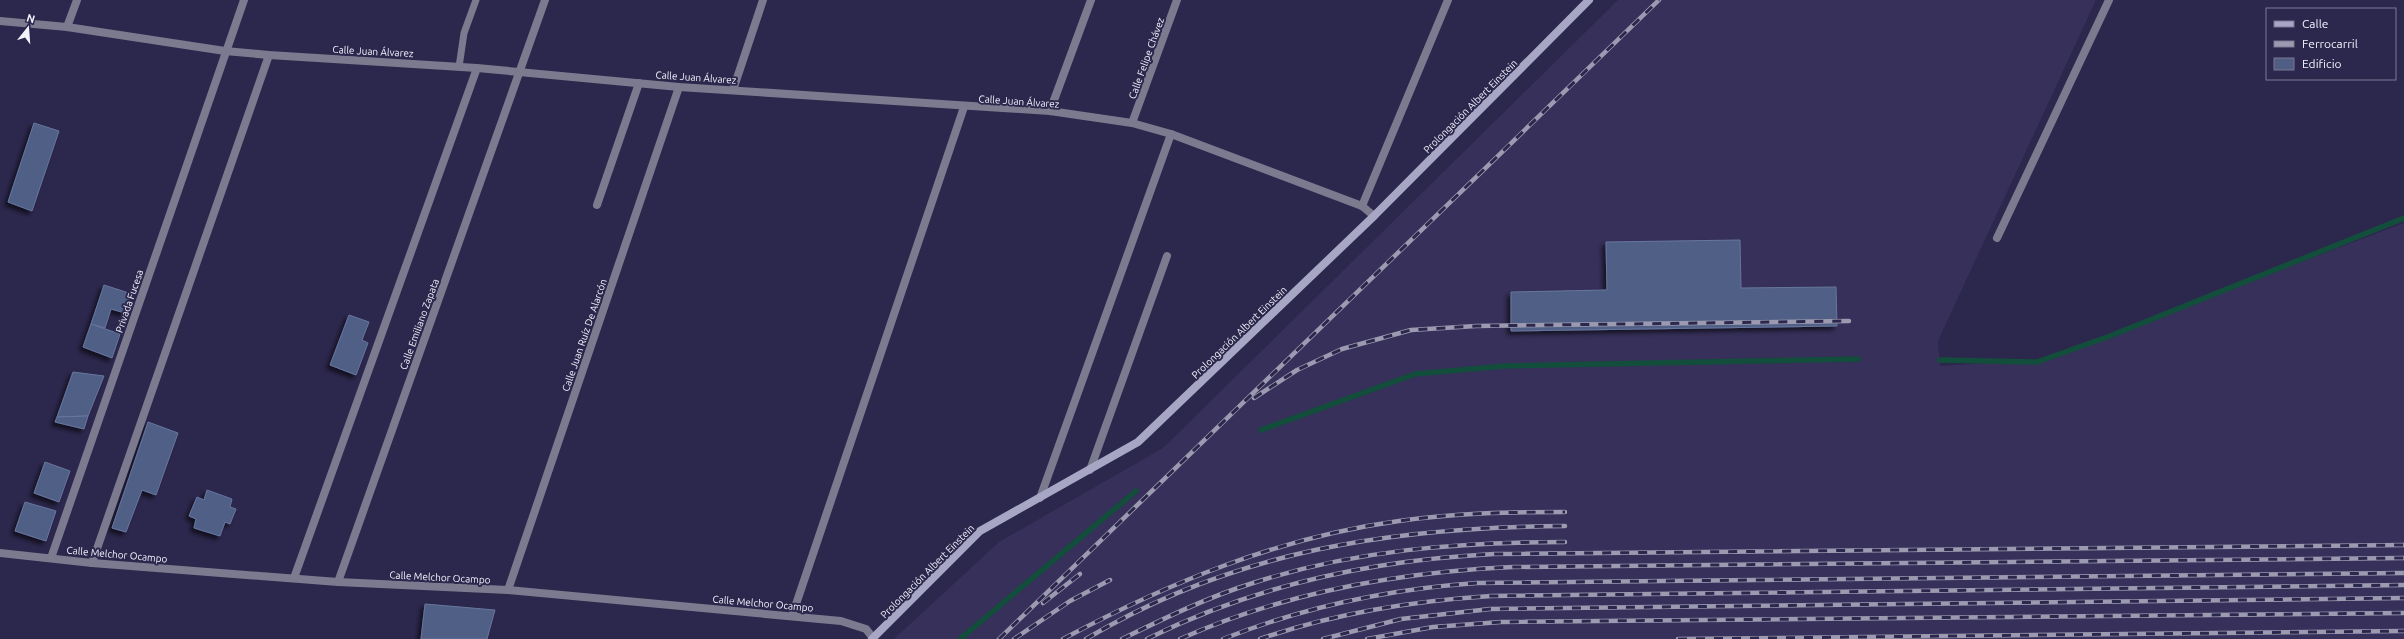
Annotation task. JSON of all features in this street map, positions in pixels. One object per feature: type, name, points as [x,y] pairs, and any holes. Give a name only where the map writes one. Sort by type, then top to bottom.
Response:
[{"type":"main road","name":"Prolongación Albert Einstein","points":[[873,638],[980,531],[1138,442],[1374,216],[1589,0]]},
{"type":"street","points":[[67,27],[77,0]]},
{"type":"street","name":"Privada Fucesa","points":[[51,558],[225,51],[244,0]]},
{"type":"street","name":"Calle Emiliano Zapata","points":[[338,582],[545,0]]},
{"type":"street","points":[[733,90],[763,0]]},
{"type":"street","points":[[1050,112],[1091,0]]},
{"type":"street","name":"Calle Felipe Chávez","points":[[1132,123],[1177,0]]},
{"type":"street","points":[[1362,206],[1448,0]]},
{"type":"street","points":[[1997,238],[2109,0]]},
{"type":"street","name":"Calle Juan Álvarez","points":[[0,21],[67,27],[225,51],[269,55],[459,66],[679,87],[1050,112],[1132,123],[1171,134],[1362,206],[1374,216]]},
{"type":"street","points":[[92,563],[269,55]]},
{"type":"street","points":[[294,578],[477,68]]},
{"type":"street","points":[[597,205],[639,83]]},
{"type":"street","name":"Calle Juan Ruíz De Alarcón","points":[[508,590],[679,87]]},
{"type":"street","points":[[792,616],[964,107]]},
{"type":"street","points":[[1040,498],[1171,134]]},
{"type":"street","points":[[1090,470],[1167,256]]},
{"type":"street","name":"Calle Melchor Ocampo","points":[[0,553],[92,563],[338,582],[508,590],[792,616],[851,623],[866,629],[873,638]]},
{"type":"lane","points":[[459,66],[464,33],[476,0]]},
{"type":"shaded area","points":[[1618,0],[2096,0],[1938,341],[1940,366],[2044,359],[2404,223],[2404,639],[894,639],[999,542],[1163,448]]},
{"type":"building","points":[[34,123],[59,131],[32,211],[8,202]]},
{"type":"building","points":[[1740,240],[1741,288],[1836,287],[1837,326],[1511,331],[1511,292],[1607,290],[1606,242]]},
{"type":"building","points":[[104,285],[132,294],[125,313],[111,309],[105,328],[91,324]]},
{"type":"building","points":[[349,315],[369,322],[362,340],[368,343],[356,375],[330,365]]},
{"type":"building","points":[[91,324],[120,334],[112,358],[83,347]]},
{"type":"building","points":[[73,372],[104,376],[88,416],[57,417]]},
{"type":"building","points":[[88,416],[84,429],[55,422],[57,417]]},
{"type":"building","points":[[148,422],[178,433],[156,495],[142,490],[126,532],[112,528]]},
{"type":"building","points":[[45,462],[70,471],[59,502],[34,493]]},
{"type":"building","points":[[207,490],[232,499],[230,507],[236,509],[230,524],[225,522],[220,536],[194,528],[196,519],[189,516],[197,497],[204,500]]},
{"type":"building","points":[[25,502],[56,511],[46,541],[15,531]]},
{"type":"building","points":[[425,604],[495,610],[487,639],[421,639]]},
{"type":"waterway","points":[[1940,360],[2037,362],[2110,336],[2404,218]]},
{"type":"waterway","points":[[1261,430],[1415,374],[1504,366],[1858,359]]},
{"type":"waterway","points":[[960,639],[1136,491]]},
{"type":"railway","points":[[999,639],[1659,0]]},
{"type":"railway","points":[[1254,398],[1297,370],[1342,349],[1411,330],[1476,326],[1849,321]]},
{"type":"railway","points":[[1063,639],[1143,599],[1184,581],[1226,565],[1311,538],[1355,528],[1420,518],[1523,512],[1565,512]]},
{"type":"railway","points":[[1086,639],[1142,609],[1200,584],[1258,564],[1318,550],[1378,539],[1502,527],[1565,526]]},
{"type":"railway","points":[[1122,639],[1187,608],[1236,589],[1291,572],[1330,563],[1408,550],[1447,546],[1525,542],[1565,542]]},
{"type":"railway","points":[[1147,639],[1188,620],[1230,604],[1272,590],[1316,578],[1404,562],[1449,557],[1494,554],[2404,545]]},
{"type":"railway","points":[[1180,639],[1261,609],[1343,587],[1427,574],[1513,567],[2404,558]]},
{"type":"railway","points":[[1223,639],[1285,618],[1348,601],[1412,590],[1477,583],[2404,573]]},
{"type":"railway","points":[[1043,603],[1080,574]]},
{"type":"railway","points":[[1014,639],[1070,601],[1110,580]]},
{"type":"railway","points":[[1260,639],[1345,615],[1432,601],[1491,596],[2404,585]]},
{"type":"railway","points":[[1323,639],[1401,619],[1490,609],[2404,598]]},
{"type":"railway","points":[[1367,639],[1433,627],[1501,622],[2404,613]]},
{"type":"railway","points":[[1678,639],[2404,631]]}]
